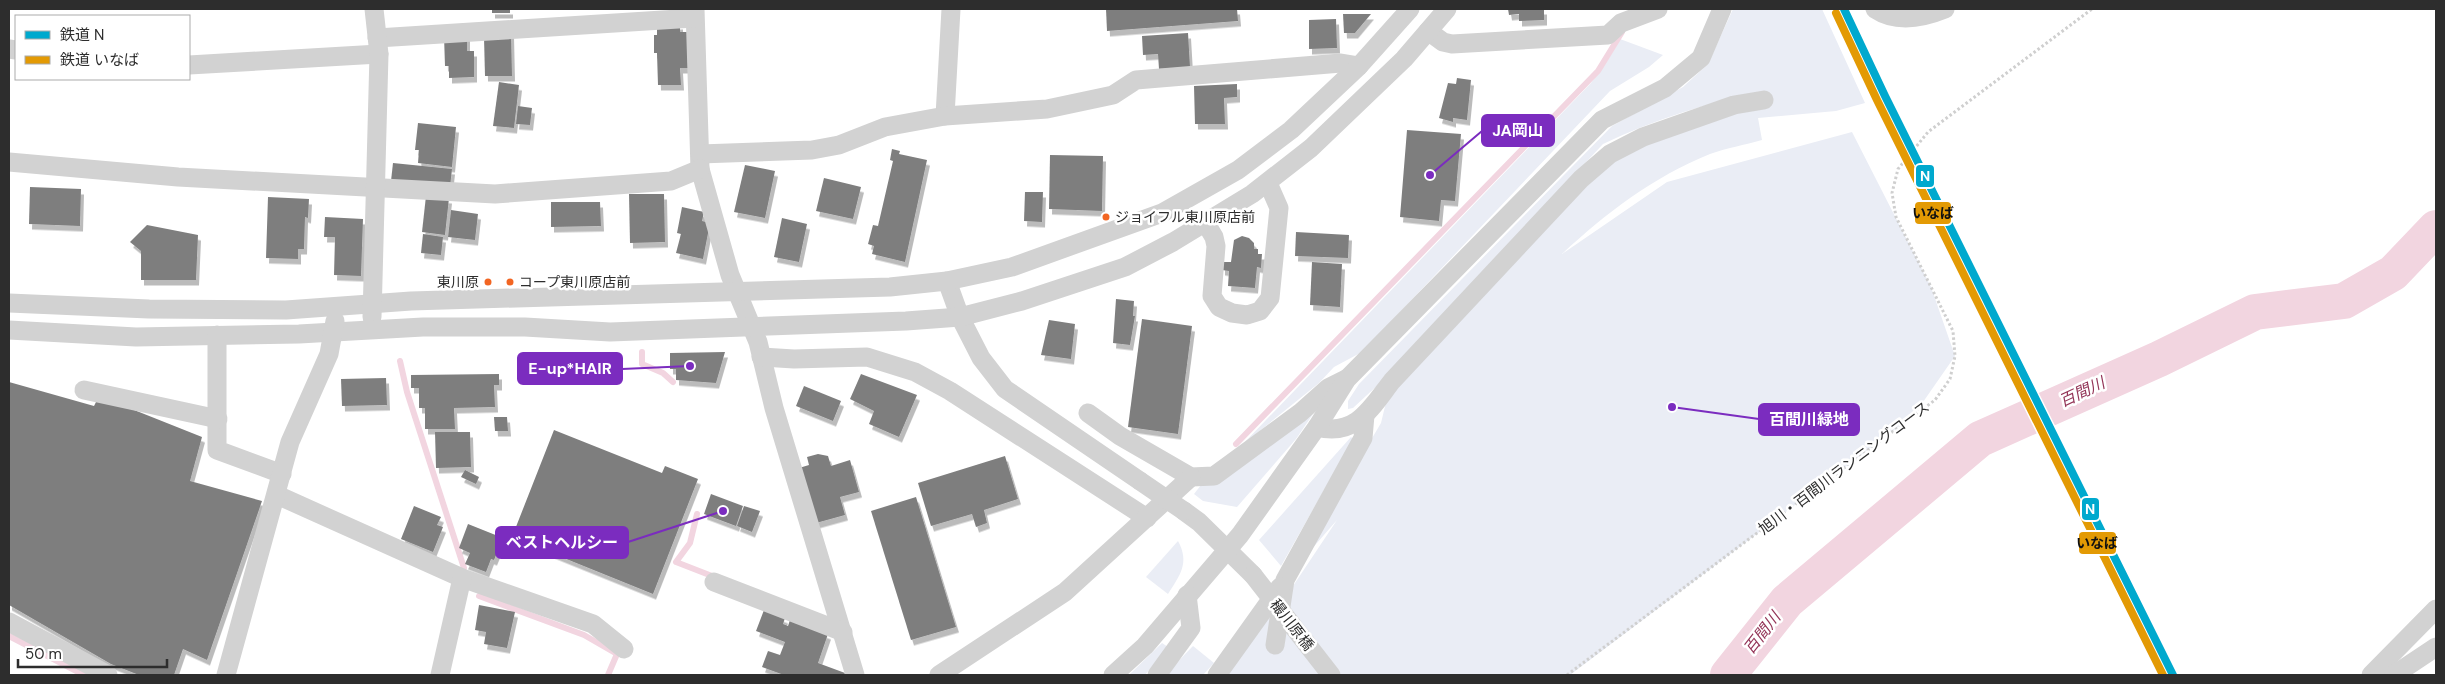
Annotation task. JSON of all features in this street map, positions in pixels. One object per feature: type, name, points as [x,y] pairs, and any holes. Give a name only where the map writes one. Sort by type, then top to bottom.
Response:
[{"type":"street","points":[[372,330],[378,46],[374,9]]},
{"type":"street","points":[[945,116],[951,9]]},
{"type":"street","points":[[9,303],[149,309],[286,310],[373,304],[890,287],[947,281],[1012,267],[1162,213],[1238,170],[1291,130],[1359,66],[1410,9]]},
{"type":"street","points":[[9,330],[136,337],[333,332],[423,327],[525,327],[610,332],[906,321],[960,317],[1022,302],[1104,276],[1173,242],[1205,222],[1268,182],[1311,148],[1404,59],[1447,9]]},
{"type":"street","points":[[1428,31],[1443,42],[1452,44],[1608,35],[1621,23],[1658,9]]},
{"type":"street","points":[[1113,675],[1145,646],[1187,595],[1228,550],[1317,427],[1347,379],[1602,120],[1665,88],[1701,58],[1722,9]]},
{"type":"street","points":[[1875,9],[1887,16],[1913,18],[1945,9]]},
{"type":"street","points":[[190,65],[695,13],[700,162],[730,275],[752,327],[774,408],[855,675]]},
{"type":"street","points":[[9,162],[178,177],[376,187],[450,194],[494,194],[671,181],[700,162],[812,150],[839,145],[884,127],[945,116],[1047,109],[1113,96],[1136,80],[1340,62],[1359,66]]},
{"type":"street","points":[[1317,427],[1332,431],[1343,429],[1365,415],[1392,381],[1567,193],[1610,154],[1643,137],[1734,105],[1764,100]]},
{"type":"street","points":[[1205,222],[1214,237],[1216,246],[1212,296],[1219,307],[1232,313],[1247,314],[1260,311],[1270,298],[1279,208],[1268,182]]},
{"type":"street","name":"穝川原橋","points":[[947,281],[960,317],[981,358],[1005,388],[1184,511],[1228,550],[1253,576],[1331,675]]},
{"type":"street","points":[[226,675],[277,495],[290,442],[329,354],[338,306]]},
{"type":"street","points":[[217,335],[217,450],[282,474]]},
{"type":"street","points":[[761,357],[794,359],[867,357],[915,372],[950,391],[1147,518]]},
{"type":"street","points":[[1088,413],[1120,436],[1191,477],[1214,476],[1300,413],[1328,388],[1347,379]]},
{"type":"street","points":[[84,390],[218,419]]},
{"type":"street","points":[[1217,675],[1285,580],[1363,438],[1365,415]]},
{"type":"street","points":[[940,675],[1064,592],[1191,477]]},
{"type":"street","points":[[277,495],[462,578],[593,624],[624,649]]},
{"type":"street","points":[[440,675],[462,578]]},
{"type":"street","points":[[1275,645],[1285,580]]},
{"type":"street","points":[[714,582],[843,632]]},
{"type":"street","points":[[1157,675],[1191,628],[1187,595]]},
{"type":"street","points":[[2379,674],[2436,609]]},
{"type":"street","points":[[9,622],[108,675]]},
{"type":"street","points":[[2379,674],[2435,652]]},
{"type":"path","name":"旭川・百間川ランニングコース","points":[[1567,675],[1935,400],[1950,379],[1955,356],[1953,331],[1896,217],[1892,193],[1898,169],[1928,132],[2092,9]]},
{"type":"shaded area","points":[[1733,9],[1822,9],[1865,103],[1836,111],[1758,118],[1762,140],[1710,154],[1669,174],[1613,210],[1562,254],[1667,182],[1852,132],[1931,287],[1955,356],[1914,415],[1570,675],[1226,675],[1293,586],[1337,520],[1310,551],[1307,548],[1381,423],[1387,398],[1402,378],[1613,158],[1699,123],[1769,105],[1766,91],[1745,95],[1663,119],[1603,144],[1380,383],[1353,408],[1348,409],[1348,401],[1359,384],[1612,126],[1683,87],[1708,64]]},
{"type":"shaded area","points":[[1620,39],[1663,55],[1649,67],[1610,91],[1362,352],[1334,367],[1319,383],[1241,446],[1591,83]]},
{"type":"shaded area","points":[[1313,414],[1296,439],[1237,507],[1203,501],[1194,494],[1201,485]]},
{"type":"shaded area","points":[[1351,437],[1353,439],[1281,566],[1259,540]]},
{"type":"shaded area","points":[[1178,541],[1183,556],[1182,569],[1168,594],[1146,577]]},
{"type":"shaded area","points":[[1162,643],[1168,647],[1145,675],[1129,675]]},
{"type":"shaded area","points":[[1193,646],[1214,663],[1203,675],[1165,675]]},
{"type":"building","points":[[492,9],[510,9],[510,13],[492,13]]},
{"type":"building","points":[[1106,9],[1237,9],[1238,21],[1107,31]]},
{"type":"building","points":[[1508,9],[1544,9],[1544,20],[1519,21],[1519,14],[1509,15]]},
{"type":"building","points":[[1343,14],[1371,14],[1355,33],[1344,33]]},
{"type":"building","points":[[1336,19],[1337,48],[1309,49],[1309,20]]},
{"type":"building","points":[[680,24],[680,32],[687,32],[688,68],[680,68],[681,85],[658,85],[657,53],[654,53],[654,35],[657,35],[657,25]]},
{"type":"building","points":[[511,31],[512,76],[485,76],[484,37]]},
{"type":"building","points":[[1188,33],[1190,67],[1159,69],[1158,54],[1143,55],[1142,36]]},
{"type":"building","points":[[467,35],[467,51],[474,51],[474,77],[449,78],[449,66],[445,66],[444,36]]},
{"type":"building","points":[[1457,78],[1471,80],[1467,120],[1453,118],[1453,122],[1439,118],[1448,83],[1456,84]]},
{"type":"building","points":[[499,82],[519,85],[514,128],[493,126]]},
{"type":"building","points":[[1237,84],[1237,97],[1224,98],[1225,124],[1195,124],[1194,86]]},
{"type":"building","points":[[518,106],[532,108],[530,125],[516,124]]},
{"type":"building","points":[[418,123],[456,127],[452,167],[418,163],[419,150],[415,150]]},
{"type":"building","points":[[1407,130],[1461,134],[1455,201],[1441,200],[1439,221],[1400,217]]},
{"type":"building","points":[[892,149],[900,151],[899,154],[927,160],[905,262],[872,254],[874,246],[868,244],[873,225],[878,226],[893,161],[890,160]]},
{"type":"building","points":[[1050,155],[1103,156],[1102,211],[1049,209]]},
{"type":"building","points":[[393,163],[452,169],[450,187],[391,181]]},
{"type":"building","points":[[745,165],[775,171],[765,218],[734,212]]},
{"type":"building","points":[[824,178],[861,187],[853,219],[816,211]]},
{"type":"building","points":[[30,187],[81,189],[80,226],[29,224]]},
{"type":"building","points":[[1025,192],[1043,192],[1042,222],[1024,221]]},
{"type":"building","points":[[629,194],[664,194],[665,242],[630,243]]},
{"type":"building","points":[[426,196],[449,198],[445,235],[422,232]]},
{"type":"building","points":[[268,197],[309,199],[308,218],[305,217],[304,249],[298,249],[298,259],[266,258]]},
{"type":"building","points":[[551,202],[600,202],[601,226],[551,227]]},
{"type":"building","points":[[682,207],[704,212],[702,221],[710,223],[703,259],[676,253],[681,234],[677,233]]},
{"type":"building","points":[[451,210],[478,214],[475,240],[448,237]]},
{"type":"building","points":[[325,217],[363,219],[361,276],[334,275],[335,237],[324,237]]},
{"type":"building","points":[[782,218],[807,224],[799,262],[774,257]]},
{"type":"building","points":[[147,225],[198,235],[196,280],[141,280],[141,251],[130,242]]},
{"type":"building","points":[[1296,232],[1349,235],[1348,258],[1295,256]]},
{"type":"building","points":[[423,234],[443,237],[441,255],[421,253]]},
{"type":"building","points":[[1242,236],[1249,238],[1254,243],[1254,249],[1258,249],[1258,254],[1262,254],[1261,268],[1257,267],[1255,288],[1228,286],[1229,271],[1222,270],[1222,262],[1231,262],[1234,240]]},
{"type":"building","points":[[1312,262],[1342,264],[1340,307],[1310,305]]},
{"type":"building","points":[[1116,299],[1134,301],[1133,316],[1135,316],[1130,345],[1113,343]]},
{"type":"building","points":[[1142,319],[1192,326],[1178,434],[1128,427]]},
{"type":"building","points":[[1049,320],[1075,324],[1071,359],[1041,355]]},
{"type":"building","points":[[725,352],[716,383],[676,380],[676,369],[670,369],[670,353]]},
{"type":"building","points":[[499,374],[499,385],[494,385],[495,407],[454,408],[455,429],[425,429],[425,408],[419,408],[419,388],[411,388],[411,375]]},
{"type":"building","points":[[861,374],[917,395],[899,437],[869,424],[874,411],[850,399]]},
{"type":"building","points":[[386,378],[387,405],[342,406],[341,379]]},
{"type":"building","points":[[9,382],[94,406],[99,396],[202,437],[190,481],[262,501],[207,660],[183,649],[174,675],[139,675],[111,664],[9,605]]},
{"type":"building","points":[[804,386],[841,401],[833,421],[796,406]]},
{"type":"building","points":[[494,417],[507,417],[508,431],[495,431]]},
{"type":"building","points":[[554,430],[662,473],[665,466],[698,479],[653,594],[512,537]]},
{"type":"building","points":[[435,432],[470,432],[471,467],[436,468]]},
{"type":"building","points":[[818,454],[828,456],[831,466],[850,460],[859,492],[840,497],[845,515],[816,523],[799,468],[809,465],[807,457]]},
{"type":"building","points":[[1005,456],[1018,499],[984,510],[987,523],[976,527],[972,514],[931,526],[918,483]]},
{"type":"building","points":[[465,470],[479,477],[476,484],[461,477]]},
{"type":"building","points":[[711,494],[743,506],[736,526],[704,514]]},
{"type":"building","points":[[916,497],[956,627],[911,640],[871,511]]},
{"type":"building","points":[[414,506],[441,517],[437,525],[443,527],[433,552],[401,539]]},
{"type":"building","points":[[744,506],[760,511],[752,532],[737,526]]},
{"type":"building","points":[[468,524],[503,538],[494,560],[491,559],[486,572],[465,564],[470,553],[459,548]]},
{"type":"building","points":[[479,605],[515,612],[507,648],[484,644],[486,632],[475,630]]},
{"type":"building","points":[[764,610],[785,618],[783,624],[788,626],[790,620],[828,634],[818,663],[845,673],[844,675],[784,675],[762,667],[768,651],[780,655],[785,642],[756,631]]},
{"type":"waterway","points":[[1236,444],[1598,71],[1622,32]]},
{"type":"waterway","name":"百間川","points":[[1728,675],[1787,601],[1980,439],[2159,359],[2255,312],[2344,301],[2393,273],[2436,228]]},
{"type":"waterway","points":[[642,352],[642,364],[663,373],[673,382]]},
{"type":"waterway","points":[[400,361],[407,392],[464,568]]},
{"type":"waterway","points":[[697,514],[690,543],[676,562],[712,576]]},
{"type":"waterway","points":[[479,596],[584,635],[617,654],[608,675]]},
{"type":"waterway","points":[[9,636],[84,675]]},
{"type":"rail line","name":"N","points":[[1844,9],[1885,96],[2173,675]]},
{"type":"rail line","name":"いなば","points":[[1836,13],[1877,100],[2163,675]]},
{"type":"place","name":"JA岡山","points":[[1430,175]]},
{"type":"place","name":"ジョイフル東川原店前","points":[[1106,217]]},
{"type":"place","name":"東川原","points":[[488,282]]},
{"type":"place","name":"コープ東川原店前","points":[[510,282]]},
{"type":"place","name":"E-up*HAIR","points":[[690,366]]},
{"type":"place","name":"百間川緑地","points":[[1672,407]]},
{"type":"place","name":"ベストヘルシー","points":[[723,511]]}]
